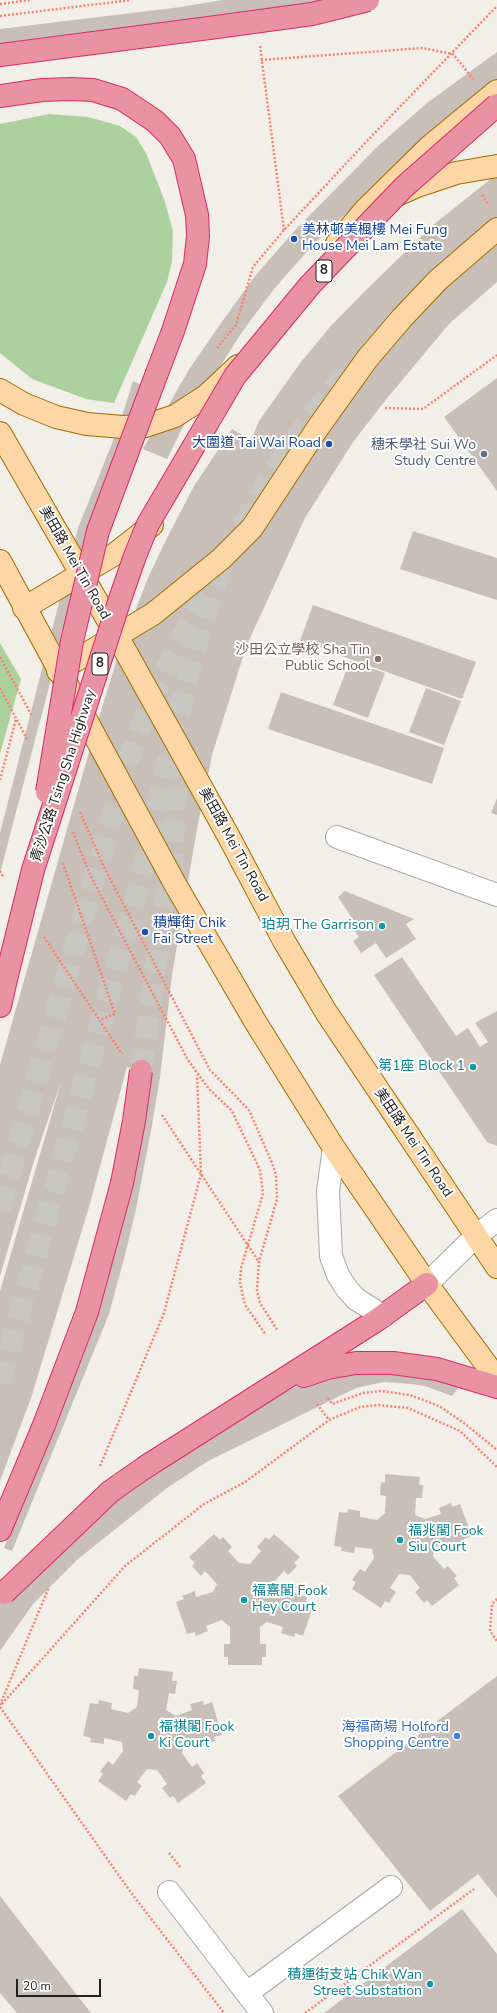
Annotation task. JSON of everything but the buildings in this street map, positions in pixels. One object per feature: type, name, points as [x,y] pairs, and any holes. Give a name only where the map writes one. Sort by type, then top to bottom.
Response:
[{"type":"highway","points":[[0,55],[312,14],[368,0]]},
{"type":"highway","points":[[0,96],[42,90],[93,90],[122,99],[155,120],[170,136],[184,159],[192,188],[197,215],[198,236],[195,264],[174,331],[98,532],[72,641],[33,870]]},
{"type":"highway","name":"青沙公路 Tsing Sha Highway","points":[[0,1006],[33,870],[135,556],[148,524],[235,376],[310,285],[404,187],[494,98]]},
{"type":"highway","points":[[0,1530],[44,1425],[87,1312],[122,1183],[134,1121],[134,1066]]},
{"type":"highway","points":[[4,1593],[112,1492],[147,1466],[383,1316],[427,1284]]},
{"type":"highway","points":[[271,1387],[327,1368],[356,1363],[393,1363],[437,1370],[497,1387]]},
{"type":"main road","points":[[24,608],[115,554],[157,520],[188,477],[255,350],[301,286],[365,210],[429,146],[494,98]]},
{"type":"main road","points":[[365,210],[417,186],[456,172],[497,166]]},
{"type":"main road","points":[[58,671],[153,614],[192,585],[252,528],[317,429],[367,359],[402,318],[438,280],[497,229]]},
{"type":"main road","points":[[0,390],[24,404],[62,418],[87,424],[123,427],[145,426],[175,416],[206,396],[255,350]]},
{"type":"main road","name":"美田路 Mei Tin Road","points":[[0,432],[117,636],[237,851],[284,940],[326,1012],[497,1267]]},
{"type":"main road","points":[[0,561],[58,671],[193,916],[256,1023],[334,1148],[427,1284],[497,1378]]},
{"type":"street","points":[[337,837],[497,894]]},
{"type":"street","points":[[334,1148],[328,1191],[331,1256],[338,1275],[356,1300],[383,1316]]},
{"type":"street","points":[[427,1284],[476,1236],[497,1220]]},
{"type":"street","points":[[247,1993],[391,1887]]},
{"type":"street","points":[[169,1892],[262,2013]]},
{"type":"path","points":[[0,4],[30,0]]},
{"type":"path","points":[[0,16],[131,0]]},
{"type":"path","points":[[213,352],[236,325],[253,267],[284,230],[367,141],[453,54],[497,6]]},
{"type":"path","points":[[260,45],[284,230]]},
{"type":"path","points":[[261,60],[422,48],[453,54],[494,98]]},
{"type":"path","points":[[385,408],[423,409],[497,356]]},
{"type":"path","points":[[0,657],[32,717]]},
{"type":"path","points":[[0,688],[31,746]]},
{"type":"path","points":[[0,780],[16,718]]},
{"type":"path","points":[[79,811],[104,867],[210,1070],[249,1110],[272,1163],[276,1175],[277,1199],[274,1215],[259,1262],[257,1290],[260,1303],[278,1331]]},
{"type":"path","points":[[70,825],[90,875],[197,1075],[209,1090],[232,1111],[260,1170],[263,1194],[241,1268],[242,1295],[250,1313],[266,1335]]},
{"type":"path","points":[[69,841],[75,838]]},
{"type":"path","points":[[62,861],[114,1014],[100,1020]]},
{"type":"path","points":[[0,871],[9,884]]},
{"type":"path","points":[[43,936],[100,1020],[134,1066]]},
{"type":"path","points":[[164,1313],[201,1174],[197,1075]]},
{"type":"path","points":[[161,1114],[259,1262]]},
{"type":"path","points":[[328,1398],[332,1404],[363,1393],[381,1391],[410,1394],[439,1406],[464,1423],[497,1450]]},
{"type":"path","points":[[317,1404],[329,1420]]},
{"type":"path","points":[[224,2013],[132,1894],[0,1706],[125,1566],[204,1504],[245,1482],[329,1420],[360,1407],[378,1405],[408,1408],[460,1431],[497,1467]]},
{"type":"path","points":[[497,1599],[492,1604],[490,1631],[497,1641]]},
{"type":"path","points":[[305,2013],[474,1889]]},
{"type":"green space","points":[[49,114],[88,117],[120,126],[136,137],[146,153],[164,199],[173,231],[172,262],[167,282],[114,403],[86,399],[32,379],[0,353],[0,124]]},
{"type":"green space","points":[[0,643],[21,679],[0,754]]},
{"type":"tunnel","points":[[0,1383],[135,901],[190,667],[211,596],[226,555],[270,477],[315,411],[347,372]]},
{"type":"tunnel","points":[[0,1208],[129,757],[150,703],[172,656],[226,555]]},
{"type":"tunnel","points":[[141,1071],[153,980],[172,862],[178,764]]},
{"type":"place","name":"美林邨美楓樓 Mei Fung House Mei Lam Estate","points":[[294,239]]},
{"type":"place","name":"大圍道 Tai Wai Road","points":[[329,444]]},
{"type":"place","name":"穗禾學社 Sui Wo Study Centre","points":[[484,454]]},
{"type":"place","name":"沙田公立學校 Sha Tin Public School","points":[[378,659]]},
{"type":"place","name":"珀玥 The Garrison","points":[[382,926]]},
{"type":"place","name":"積輝街 Chik Fai Street","points":[[145,932]]},
{"type":"place","name":"第1座 Block 1","points":[[473,1067]]},
{"type":"place","name":"福兆閣 Fook Siu Court","points":[[400,1540]]},
{"type":"place","name":"福熹閣 Fook Hey Court","points":[[244,1600]]},
{"type":"place","name":"福祺閣 Fook Ki Court","points":[[151,1736]]},
{"type":"place","name":"海福商場 Holford Shopping Centre","points":[[457,1736]]},
{"type":"place","name":"積運街支站 Chik Wan Street Substation","points":[[430,1984]]}]
